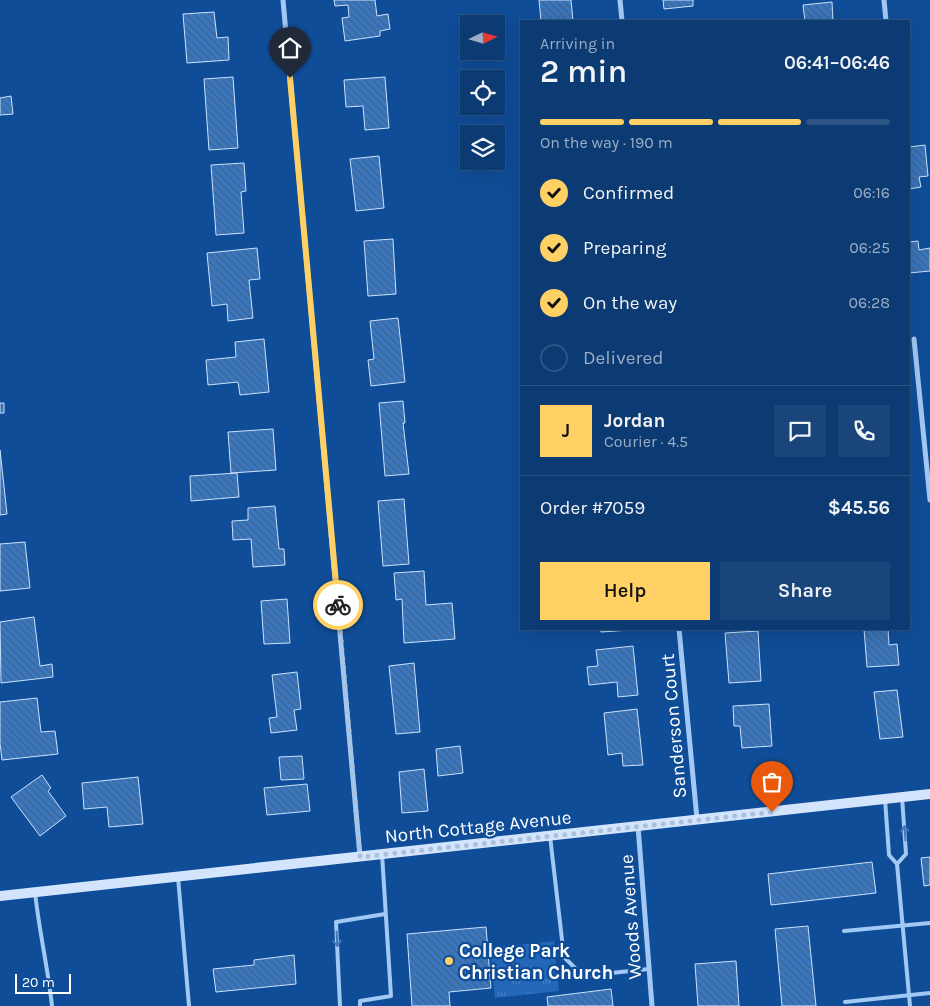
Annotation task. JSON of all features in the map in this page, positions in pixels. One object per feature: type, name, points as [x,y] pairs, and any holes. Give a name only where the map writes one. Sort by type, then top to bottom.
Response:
[{"type":"street","points":[[283,0],[360,857]]},
{"type":"street","points":[[620,0],[622,20]]},
{"type":"street","points":[[884,0],[886,20]]},
{"type":"street","points":[[914,339],[930,500]]},
{"type":"street","name":"Sanderson Court","points":[[679,630],[697,820]]},
{"type":"street","name":"North Cottage Avenue","points":[[0,896],[930,794]]},
{"type":"street","name":"Woods Avenue","points":[[638,826],[652,1006]]},
{"type":"lane","points":[[897,864],[906,854],[902,798]]},
{"type":"lane","points":[[885,800],[889,855],[897,864],[910,1006]]},
{"type":"lane","points":[[550,836],[564,956],[583,976],[649,968]]},
{"type":"lane","points":[[360,1006],[360,1001],[391,996],[382,854]]},
{"type":"lane","points":[[178,877],[189,1006]]},
{"type":"lane","points":[[35,892],[38,919],[49,975],[52,1006]]},
{"type":"lane","points":[[340,1006],[336,922],[385,914]]},
{"type":"lane","points":[[844,930],[930,923]]},
{"type":"lane","points":[[845,1002],[930,994]]},
{"type":"green space","points":[[554,941],[559,991],[495,998],[490,948]]},
{"type":"building","points":[[334,0],[375,0],[377,16],[388,14],[390,29],[380,31],[380,36],[345,41],[342,18],[349,17],[348,5],[335,6]]},
{"type":"building","points":[[539,0],[571,0],[573,20],[541,20]]},
{"type":"building","points":[[663,0],[693,0],[693,6],[664,9]]},
{"type":"building","points":[[832,2],[833,20],[805,20],[803,5]]},
{"type":"building","points":[[214,12],[217,38],[228,37],[229,60],[187,63],[183,14]]},
{"type":"building","points":[[233,77],[238,148],[209,150],[204,79]]},
{"type":"building","points":[[385,77],[389,128],[365,130],[363,106],[346,107],[344,80]]},
{"type":"building","points":[[11,96],[13,114],[0,115],[0,98]]},
{"type":"building","points":[[925,145],[928,176],[919,177],[921,187],[910,189],[910,147]]},
{"type":"building","points":[[379,156],[384,208],[356,211],[350,159]]},
{"type":"building","points":[[244,163],[246,191],[241,192],[244,233],[216,235],[211,165]]},
{"type":"building","points":[[393,239],[396,294],[368,296],[364,241]]},
{"type":"building","points":[[918,241],[919,250],[930,248],[930,271],[910,273],[910,242]]},
{"type":"building","points":[[257,248],[260,279],[249,280],[253,318],[228,321],[227,304],[212,306],[207,253]]},
{"type":"building","points":[[398,318],[405,382],[371,386],[368,360],[374,359],[370,321]]},
{"type":"building","points":[[264,339],[269,392],[240,395],[238,382],[208,385],[206,360],[236,357],[235,342]]},
{"type":"building","points":[[403,401],[405,423],[403,423],[409,474],[385,476],[379,403]]},
{"type":"building","points":[[0,403],[4,403],[4,413],[0,413]]},
{"type":"building","points":[[273,429],[276,470],[231,473],[228,432]]},
{"type":"building","points":[[0,450],[7,514],[0,515]]},
{"type":"building","points":[[237,473],[239,497],[191,501],[190,476]]},
{"type":"building","points":[[404,499],[409,564],[383,566],[378,501]]},
{"type":"building","points":[[275,506],[279,549],[284,549],[285,565],[253,567],[251,539],[233,540],[232,521],[248,520],[248,508]]},
{"type":"building","points":[[25,542],[30,588],[0,591],[0,544]]},
{"type":"building","points":[[424,571],[426,605],[452,603],[455,639],[404,643],[402,599],[396,600],[394,573]]},
{"type":"building","points":[[287,599],[290,643],[264,644],[261,601]]},
{"type":"building","points":[[34,617],[40,666],[52,664],[53,677],[1,683],[0,622]]},
{"type":"building","points":[[600,630],[631,630],[601,632]]},
{"type":"building","points":[[864,630],[888,630],[889,645],[897,644],[899,665],[867,667]]},
{"type":"building","points":[[758,631],[761,681],[729,683],[725,633]]},
{"type":"building","points":[[633,646],[638,695],[618,697],[617,682],[589,685],[587,667],[598,666],[596,650]]},
{"type":"building","points":[[414,663],[420,732],[396,734],[389,666]]},
{"type":"building","points":[[297,672],[301,709],[294,710],[297,730],[271,733],[269,718],[277,717],[272,675]]},
{"type":"building","points":[[897,690],[903,737],[880,739],[874,692]]},
{"type":"building","points":[[37,698],[41,732],[55,731],[58,754],[2,760],[0,702]]},
{"type":"building","points":[[769,704],[772,746],[742,748],[740,726],[734,726],[733,706]]},
{"type":"building","points":[[637,709],[643,765],[623,766],[622,753],[608,755],[604,713]]},
{"type":"building","points":[[460,746],[463,773],[438,776],[436,749]]},
{"type":"building","points":[[302,756],[304,779],[281,780],[279,757]]},
{"type":"building","points":[[424,769],[428,811],[402,813],[399,772]]},
{"type":"building","points":[[42,775],[51,788],[48,791],[66,816],[40,836],[11,797]]},
{"type":"building","points":[[138,777],[143,824],[109,827],[107,807],[84,809],[82,783]]},
{"type":"building","points":[[307,784],[310,811],[267,815],[264,788]]},
{"type":"building","points":[[930,857],[930,885],[924,886],[921,858]]},
{"type":"building","points":[[872,862],[876,893],[771,905],[768,874]]},
{"type":"building","points":[[808,926],[816,1006],[782,1006],[775,929]]},
{"type":"building","name":"College Park Christian Church","points":[[486,927],[491,988],[449,992],[450,1006],[412,1006],[407,934]]},
{"type":"building","points":[[294,955],[296,984],[216,992],[213,969],[254,965],[254,960]]},
{"type":"building","points":[[736,961],[739,1006],[698,1006],[695,964]]},
{"type":"building","points":[[611,989],[613,1006],[548,1006],[547,997]]},
{"type":"way so far","points":[[338,605],[360,857],[772,812]]},
{"type":"place","name":"College Park Christian Church","points":[[449,961]]},
{"type":"route","points":[[290,78],[338,605]]}]
